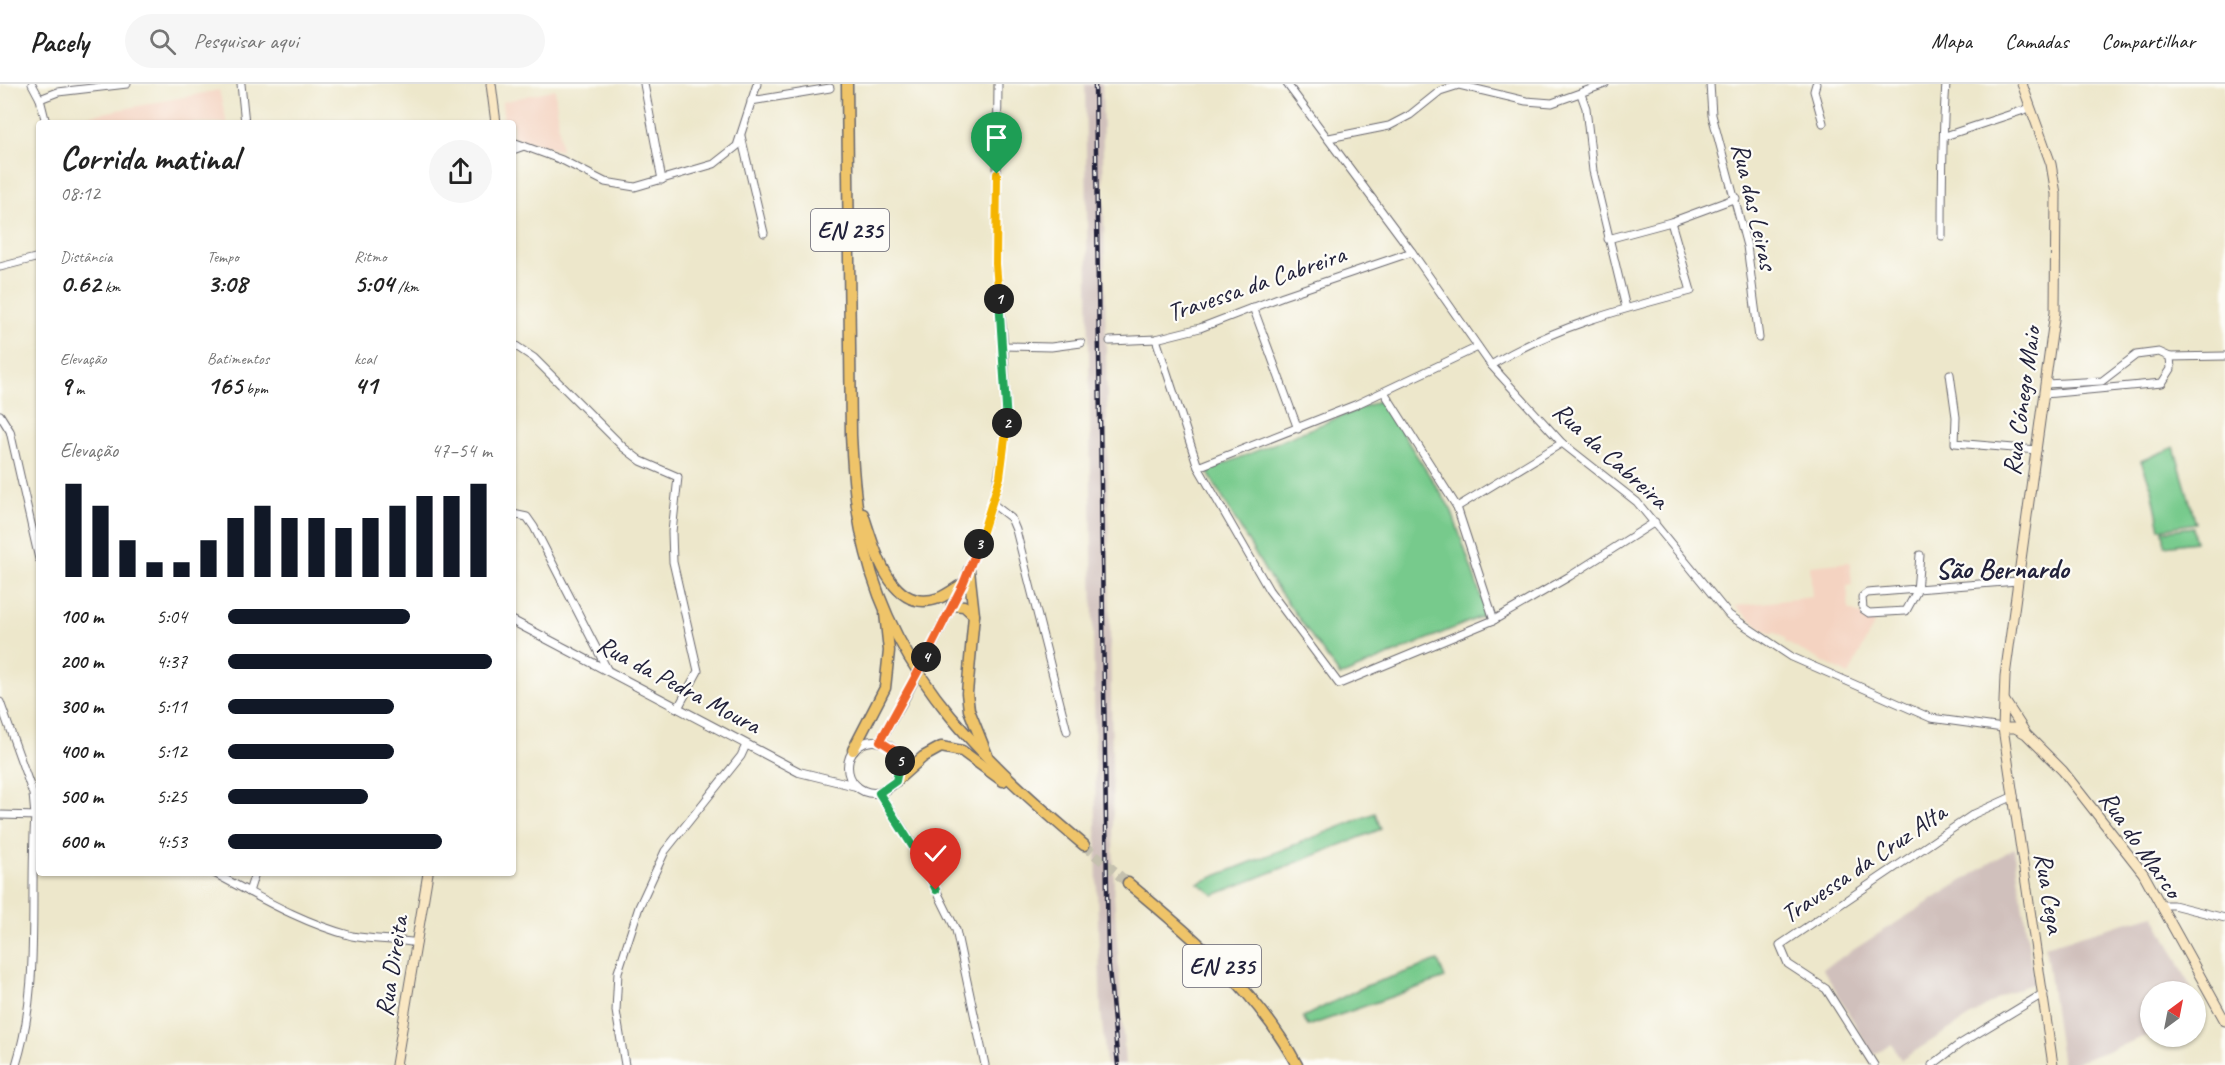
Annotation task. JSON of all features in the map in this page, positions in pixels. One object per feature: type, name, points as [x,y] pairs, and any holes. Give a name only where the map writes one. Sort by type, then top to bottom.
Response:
[{"type":"main road","points":[[490,84],[496,120]]},
{"type":"main road","name":"EN 235","points":[[847,84],[851,435],[854,486],[866,556],[883,604],[909,656],[934,698],[990,762],[1030,800],[1084,845]]},
{"type":"main road","name":"Rua Cónego Maio","points":[[2003,728],[2005,676],[2017,580],[2046,389],[2055,312],[2056,194],[2051,164],[2022,84]]},
{"type":"main road","points":[[854,486],[880,565],[892,584],[905,595],[921,599],[938,598],[963,584]]},
{"type":"main road","points":[[969,570],[974,615],[967,693],[969,710],[990,762]]},
{"type":"main road","points":[[938,598],[951,608],[964,606],[974,615]]},
{"type":"main road","points":[[853,750],[885,688],[889,670],[883,604]]},
{"type":"main road","name":"Rua do Marco","points":[[2005,701],[2026,734],[2063,771],[2143,873],[2225,1021]]},
{"type":"main road","points":[[2003,728],[2015,728],[2026,734]]},
{"type":"main road","name":"Rua Cega","points":[[2003,728],[2053,1065]]},
{"type":"main road","points":[[896,781],[932,750],[950,747],[962,751],[1030,800]]},
{"type":"main road","name":"Rua Direita","points":[[396,1065],[428,876]]},
{"type":"main road","name":"EN 235","points":[[1128,883],[1206,950],[1250,995],[1287,1046],[1297,1065]]},
{"type":"street","points":[[32,84],[40,99],[45,120]]},
{"type":"street","points":[[40,99],[58,92],[126,84]]},
{"type":"street","points":[[241,84],[245,120]]},
{"type":"street","points":[[644,84],[663,180]]},
{"type":"street","points":[[516,143],[562,160],[605,182],[635,187],[714,164],[737,146],[757,84]]},
{"type":"street","points":[[880,741],[904,700],[969,570],[993,504],[1007,430],[1004,346],[996,264],[998,84]]},
{"type":"street","name":"Rua da Cabreira","points":[[1287,84],[1412,252],[1491,365],[1562,443],[1637,502],[1729,615],[1792,657],[1931,718],[2003,728]]},
{"type":"street","points":[[1329,138],[1389,126],[1410,115],[1440,91],[1459,85],[1526,101],[1552,104],[1605,84]]},
{"type":"street","name":"Rua das Leiras","points":[[1710,84],[1712,115],[1747,246],[1759,338]]},
{"type":"street","points":[[1816,84],[1814,91],[1823,123]]},
{"type":"street","points":[[1942,236],[1942,150],[1945,136],[1942,126],[1946,84]]},
{"type":"street","points":[[751,101],[830,88]]},
{"type":"street","points":[[1581,94],[1586,108],[1593,171],[1626,308]]},
{"type":"street","points":[[1945,136],[2030,108]]},
{"type":"street","points":[[741,132],[741,143],[764,232]]},
{"type":"street","points":[[516,149],[524,146]]},
{"type":"street","points":[[1608,239],[1671,222],[1736,198]]},
{"type":"street","points":[[1491,365],[1515,350],[1594,317],[1692,291],[1671,222]]},
{"type":"street","name":"Travessa da Cabreira","points":[[1110,341],[1156,339],[1200,328],[1412,252]]},
{"type":"street","points":[[0,267],[36,257]]},
{"type":"street","points":[[1253,308],[1298,429]]},
{"type":"street","points":[[1156,339],[1198,467],[1269,590],[1339,684],[1494,620],[1655,522]]},
{"type":"street","points":[[1004,346],[1051,347],[1082,343]]},
{"type":"street","points":[[516,346],[534,358],[624,448],[641,461],[678,477],[672,532],[673,562],[698,671],[678,708]]},
{"type":"street","points":[[1198,467],[1298,429],[1384,392],[1478,347]]},
{"type":"street","points":[[2046,389],[2102,381],[2136,355],[2159,352],[2170,357],[2225,357]]},
{"type":"street","points":[[2046,389],[2162,383],[2171,369],[2170,357]]},
{"type":"street","points":[[1950,374],[1956,417],[1955,443],[2037,450]]},
{"type":"street","points":[[1384,392],[1457,507],[1494,620]]},
{"type":"street","points":[[0,414],[10,431],[36,554]]},
{"type":"street","points":[[1457,507],[1562,443]]},
{"type":"street","points":[[993,504],[1011,518],[1016,530],[1067,731]]},
{"type":"street","points":[[516,515],[527,517],[534,527],[607,669]]},
{"type":"street","points":[[1920,555],[1917,591],[1906,611],[1869,613],[1863,609],[1862,597],[1866,593],[1917,591],[2017,580]]},
{"type":"street","name":"Rua da Pedra Moura","points":[[516,623],[799,772],[856,786]]},
{"type":"street","points":[[0,702],[33,794],[36,810]]},
{"type":"street","points":[[826,780],[847,767],[853,750],[866,741],[880,741],[894,750],[901,765],[896,781],[879,793],[871,793],[856,786],[847,767]]},
{"type":"street","points":[[625,1065],[616,1011],[618,972],[639,907],[665,851],[741,756],[746,745]]},
{"type":"street","points":[[879,793],[916,849],[956,930],[985,1065]]},
{"type":"street","name":"Travessa da Cruz Alta","points":[[1874,1065],[1826,989],[1788,964],[1780,945],[1974,814],[2013,796]]},
{"type":"street","points":[[0,815],[36,816]]},
{"type":"street","points":[[16,1065],[26,1019],[32,956],[36,844]]},
{"type":"street","points":[[220,876],[286,914],[354,936],[393,938],[417,943]]},
{"type":"street","points":[[249,892],[254,876]]},
{"type":"street","points":[[2160,905],[2173,905],[2225,918]]},
{"type":"street","points":[[1932,1065],[1960,1044],[2044,993]]},
{"type":"shaded area","points":[[1085,84],[1102,84],[1114,895],[1125,1065],[1106,1065],[1101,1011],[1097,892]]},
{"type":"shaded area","points":[[555,89],[561,151],[516,138],[516,120],[504,120],[502,102]]},
{"type":"shaded area","points":[[219,90],[226,120],[67,120]]},
{"type":"shaded area","points":[[1850,562],[1852,585],[1847,585],[1849,609],[1875,622],[1849,675],[1785,642],[1786,639],[1774,632],[1772,634],[1758,626],[1735,606],[1812,597],[1810,566]]},
{"type":"shaded area","points":[[2014,848],[2034,983],[2007,993],[1901,1060],[1892,1044],[1873,1055],[1823,969]]},
{"type":"shaded area","points":[[2154,915],[2188,981],[2140,981],[2140,1038],[2071,1065],[2062,1065],[2045,946]]},
{"type":"green space","points":[[1381,400],[1451,509],[1487,614],[1340,676],[1267,574],[1207,471]]},
{"type":"green space","points":[[2174,447],[2196,523],[2160,529],[2152,489],[2141,461]]},
{"type":"green space","points":[[2193,527],[2195,542],[2165,546],[2163,531]]},
{"type":"green space","points":[[1375,813],[1381,829],[1214,895],[1198,883]]},
{"type":"green space","points":[[1438,961],[1445,978],[1308,1026],[1303,1017],[1363,987]]},
{"type":"tunnel","points":[[1084,845],[1128,883]]},
{"type":"railway","points":[[1095,84],[1108,957],[1118,1065]]},
{"type":"district","name":"São Bernardo","points":[[2002,568]]},
{"type":"route","points":[[936,890],[916,849],[879,793],[896,781],[901,765],[894,750],[888,744],[880,741],[904,700],[963,584],[993,504],[1000,477],[1005,451],[1007,408],[996,264],[997,174]]}]
